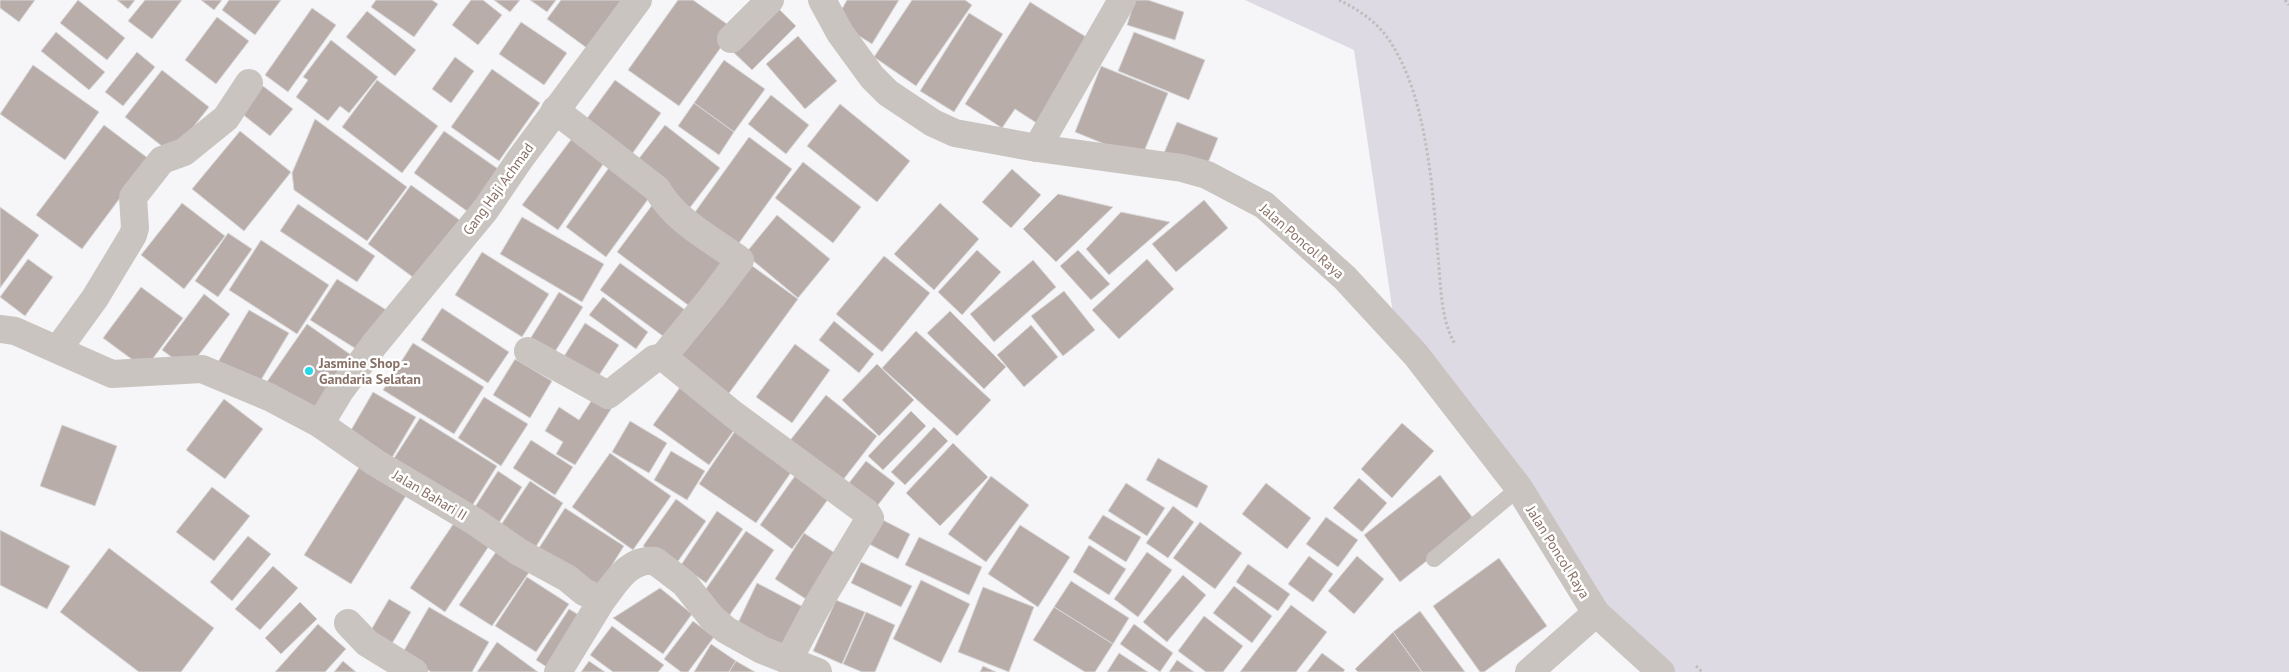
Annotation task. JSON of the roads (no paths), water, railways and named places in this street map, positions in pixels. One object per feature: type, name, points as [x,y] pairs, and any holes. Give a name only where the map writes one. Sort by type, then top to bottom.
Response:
[{"type":"street","name":"Gang Haji Achmad","points":[[320,424],[340,391],[374,345],[486,209],[555,110],[638,0]]},
{"type":"street","points":[[731,39],[770,0]]},
{"type":"street","name":"Jalan Poncol Raya","points":[[822,0],[840,33],[872,77],[895,98],[933,123],[955,132],[1037,148],[1182,168],[1207,174],[1264,205],[1345,278],[1416,355],[1519,488],[1596,613],[1662,672]]},
{"type":"street","points":[[1037,148],[1122,0]]},
{"type":"street","points":[[58,349],[95,298],[133,235],[135,228],[133,196],[162,160],[184,152],[226,118],[249,83]]},
{"type":"street","points":[[528,351],[608,395],[654,359],[663,357],[712,298],[740,260],[680,217],[664,201],[657,189],[555,110]]},
{"type":"street","name":"Jalan Bahari II","points":[[0,328],[15,331],[112,374],[202,369],[269,397],[320,424],[376,462],[474,521],[519,552],[567,578],[584,592],[602,600]]},
{"type":"street","points":[[663,357],[733,414],[866,512],[870,518],[817,606],[788,662]]},
{"type":"street","points":[[558,672],[602,600],[625,569],[639,562],[655,561],[684,583],[712,618],[726,630],[788,662],[818,672]]},
{"type":"street","points":[[1529,672],[1596,613]]},
{"type":"street","points":[[348,623],[367,643],[414,672]]},
{"type":"lane","points":[[1434,559],[1519,488]]},
{"type":"place","name":"Jasmine Shop - Gandaria Selatan","points":[[309,371]]}]
